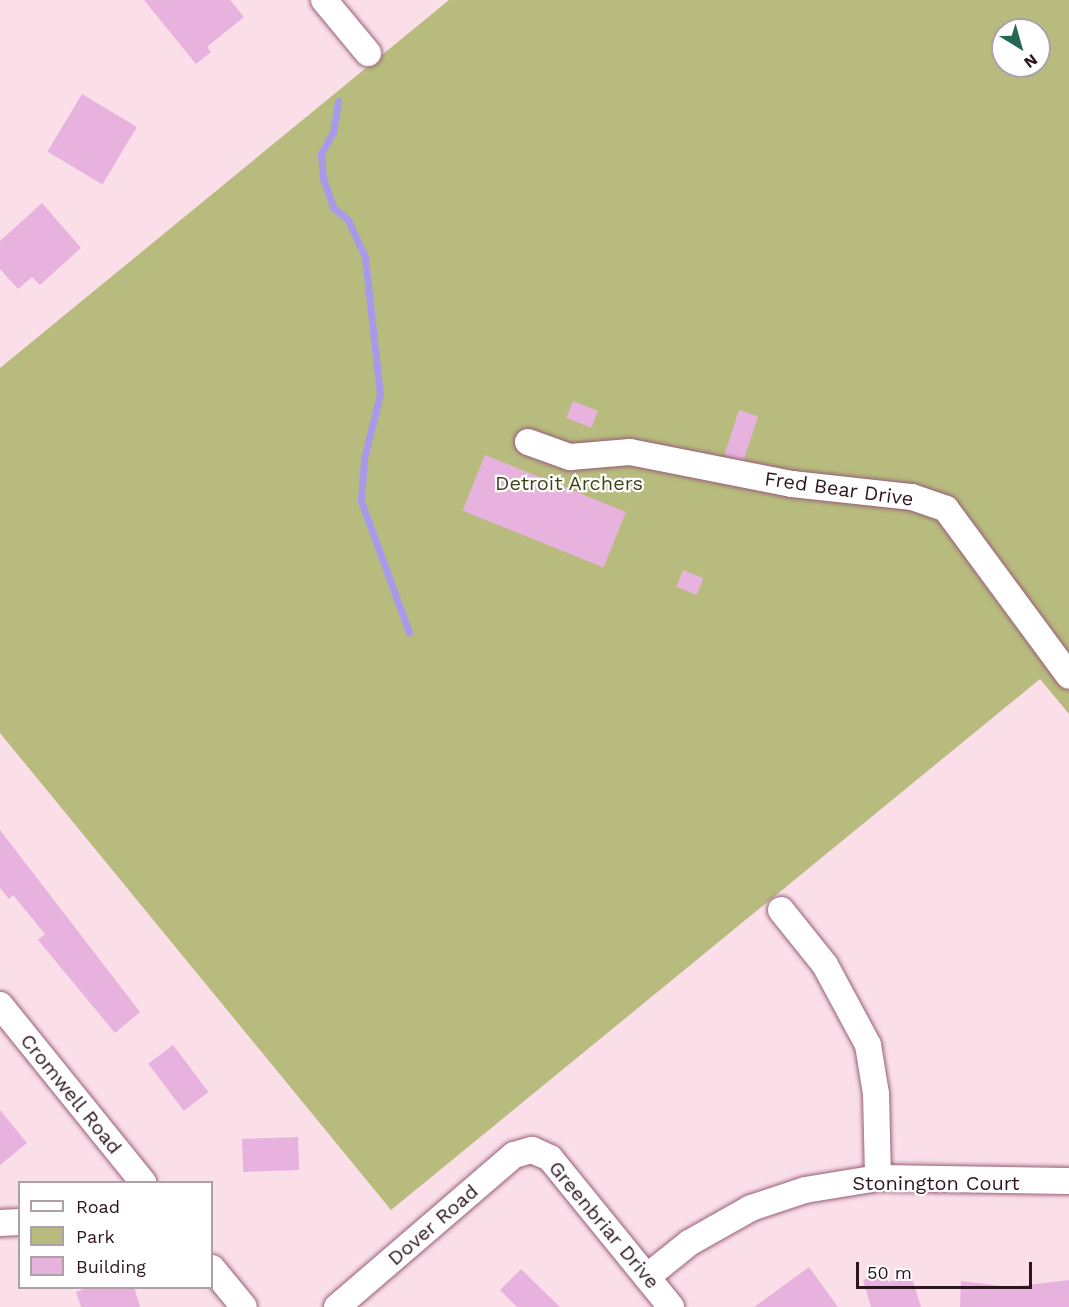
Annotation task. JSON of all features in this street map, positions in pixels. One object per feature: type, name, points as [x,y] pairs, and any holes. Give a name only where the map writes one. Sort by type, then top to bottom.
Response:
[{"type":"street","points":[[324,0],[368,53]]},
{"type":"street","name":"Fred Bear Drive","points":[[528,442],[570,457],[630,452],[792,484],[912,497],[946,509],[1069,676]]},
{"type":"street","points":[[781,910],[825,964],[868,1045],[876,1094],[878,1178]]},
{"type":"street","name":"Cromwell Road","points":[[0,1005],[128,1177]]},
{"type":"street","name":"Greenbriar Drive","points":[[532,1150],[550,1158],[671,1307]]},
{"type":"street","name":"Dover Road","points":[[337,1307],[514,1155],[532,1150]]},
{"type":"street","name":"Stonington Court","points":[[648,1276],[689,1243],[751,1208],[805,1190],[878,1178],[1069,1181]]},
{"type":"street","points":[[0,1223],[18,1222]]},
{"type":"street","points":[[213,1269],[243,1307]]},
{"type":"green space","name":"Detroit Archers","points":[[449,0],[1069,0],[1069,714],[1040,679],[391,1210],[0,733],[0,368]]},
{"type":"building","points":[[144,0],[230,0],[244,17],[207,47],[211,52],[196,64]]},
{"type":"building","points":[[82,94],[137,127],[102,184],[47,151]]},
{"type":"building","points":[[42,203],[81,248],[40,285],[32,277],[18,289],[0,269],[0,241]]},
{"type":"building","points":[[573,401],[598,411],[591,428],[566,418]]},
{"type":"building","points":[[739,410],[758,416],[743,461],[724,455]]},
{"type":"building","points":[[485,455],[626,512],[603,568],[463,511]]},
{"type":"building","points":[[683,570],[703,578],[697,595],[676,587]]},
{"type":"building","points":[[0,830],[140,1012],[115,1033],[38,940],[45,934],[13,895],[9,899],[0,888]]},
{"type":"building","points":[[173,1045],[209,1092],[184,1111],[148,1064]]},
{"type":"building","points":[[0,1110],[27,1143],[0,1165]]},
{"type":"building","points":[[298,1137],[299,1170],[243,1172],[242,1139]]},
{"type":"building","points":[[809,1267],[838,1307],[754,1307]]},
{"type":"building","points":[[521,1269],[560,1307],[517,1307],[500,1290]]},
{"type":"building","points":[[885,1273],[888,1282],[911,1275],[921,1307],[871,1307],[863,1280]]},
{"type":"building","points":[[1069,1280],[1069,1307],[960,1307],[961,1281],[1009,1287]]},
{"type":"building","points":[[84,1289],[135,1289],[140,1307],[81,1307],[76,1292]]},
{"type":"waterway","points":[[338,101],[333,132],[321,154],[323,178],[333,207],[348,220],[365,257],[380,394],[364,458],[361,501],[409,632]]}]
